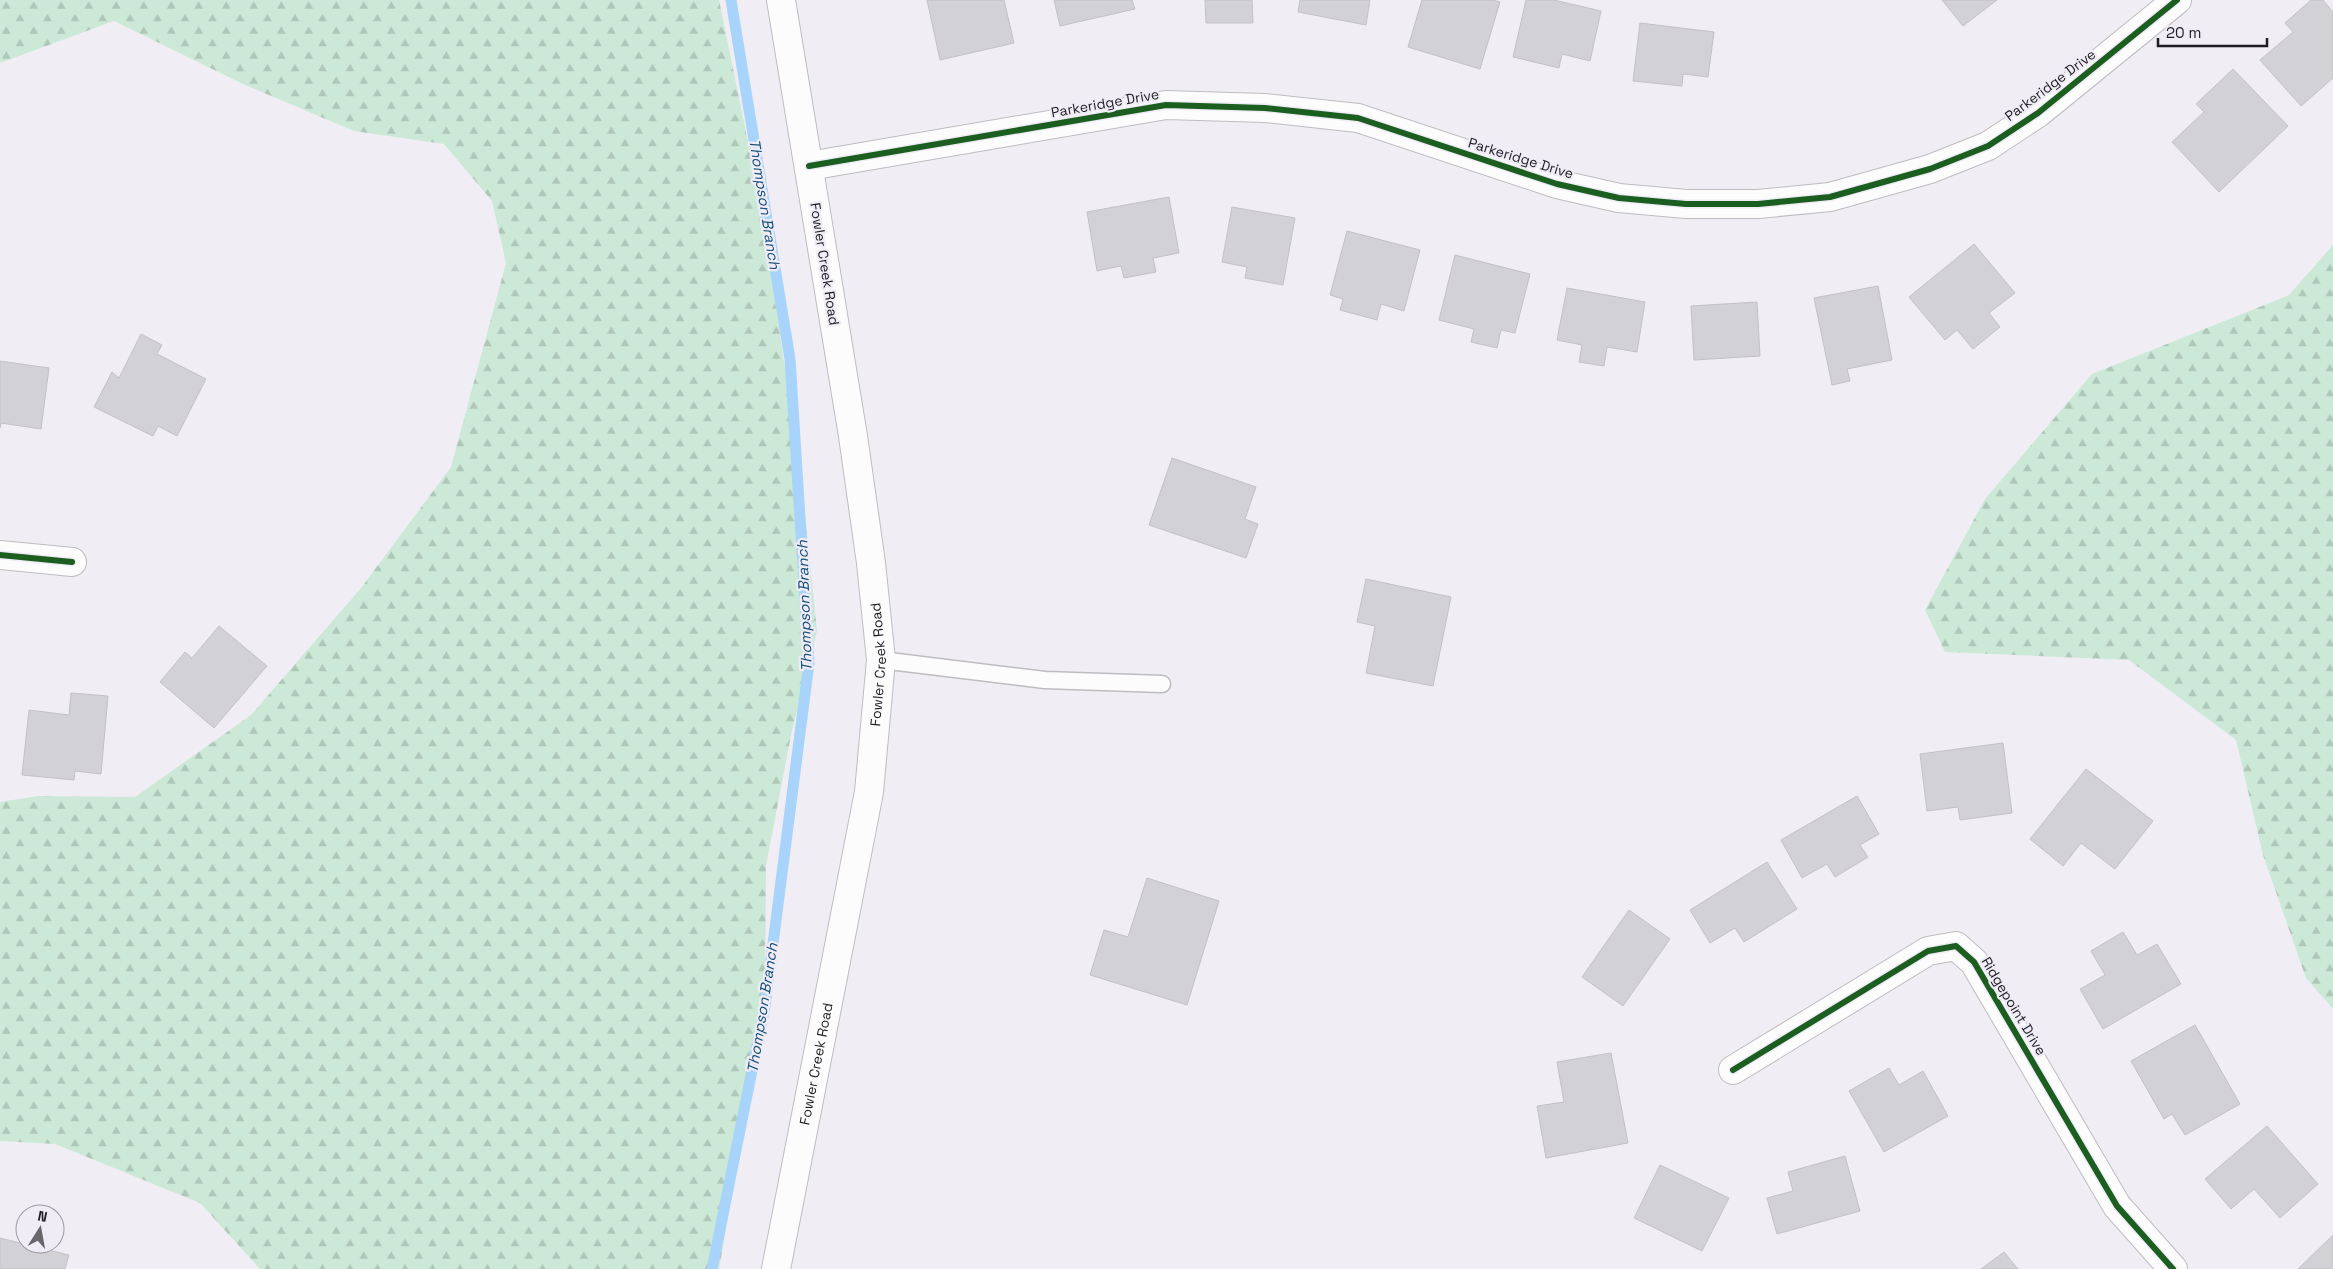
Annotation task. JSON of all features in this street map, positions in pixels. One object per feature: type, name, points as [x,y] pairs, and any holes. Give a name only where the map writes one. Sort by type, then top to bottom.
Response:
[{"type":"street","name":"Fowler Creek Road","points":[[776,1269],[870,792],[881,660],[871,563],[853,436],[781,0]]},
{"type":"street","name":"Parkeridge Drive","points":[[809,166],[1166,105],[1265,108],[1358,118],[1557,184],[1619,198],[1686,204],[1758,204],[1830,197],[1930,169],[1988,146],[2038,113],[2176,0]]},
{"type":"street","points":[[0,555],[72,562]]},
{"type":"street","name":"Ridgepoint Drive","points":[[1734,1070],[1928,951],[1956,946],[1974,962],[2117,1206],[2173,1269]]},
{"type":"lane","points":[[881,660],[1045,680],[1162,684]]},
{"type":"green space","points":[[0,0],[719,0],[761,205],[802,484],[817,631],[791,735],[766,866],[765,1006],[719,1269],[260,1269],[200,1203],[55,1144],[0,1141],[0,802],[38,796],[135,797],[251,715],[361,588],[451,467],[506,263],[492,201],[444,144],[354,131],[243,84],[114,21],[0,63]]},
{"type":"green space","points":[[2333,245],[2333,1009],[2306,978],[2263,855],[2236,740],[2129,660],[1945,652],[1925,610],[1985,499],[2092,374],[2289,295]]},
{"type":"building","points":[[927,0],[1004,0],[1014,43],[940,60]]},
{"type":"building","points":[[1054,0],[1132,0],[1135,9],[1060,26]]},
{"type":"building","points":[[1205,0],[1252,0],[1253,23],[1206,23]]},
{"type":"building","points":[[1300,0],[1370,0],[1366,25],[1298,12]]},
{"type":"building","points":[[1422,0],[1493,0],[1500,2],[1480,69],[1408,47]]},
{"type":"building","points":[[1526,0],[1554,0],[1601,11],[1590,61],[1562,54],[1559,68],[1513,57]]},
{"type":"building","points":[[1942,0],[1997,0],[1963,26]]},
{"type":"building","points":[[2311,0],[2323,0],[2333,12],[2333,78],[2301,106],[2260,60],[2293,32],[2285,23]]},
{"type":"building","points":[[1640,23],[1714,32],[1708,77],[1683,74],[1682,86],[1633,81]]},
{"type":"building","points":[[2233,69],[2288,126],[2219,192],[2172,142],[2204,112],[2196,104]]},
{"type":"building","points":[[1169,197],[1179,253],[1153,258],[1156,272],[1124,278],[1121,266],[1097,271],[1087,212]]},
{"type":"building","points":[[1232,207],[1295,218],[1283,285],[1245,278],[1247,267],[1222,262]]},
{"type":"building","points":[[1347,231],[1420,250],[1404,311],[1381,304],[1377,320],[1340,310],[1343,299],[1330,295]]},
{"type":"building","points":[[1974,244],[2015,293],[1989,313],[2000,327],[1973,349],[1957,330],[1945,340],[1909,297]]},
{"type":"building","points":[[1455,255],[1530,274],[1515,333],[1501,330],[1497,348],[1471,342],[1474,329],[1439,320]]},
{"type":"building","points":[[1878,286],[1892,360],[1847,369],[1850,381],[1832,385],[1814,298]]},
{"type":"building","points":[[1567,288],[1645,302],[1637,352],[1607,347],[1604,366],[1579,362],[1582,345],[1557,340]]},
{"type":"building","points":[[1757,302],[1760,356],[1694,360],[1691,306]]},
{"type":"building","points":[[141,334],[162,345],[157,354],[206,379],[177,436],[158,426],[153,436],[94,407],[112,372],[119,378]]},
{"type":"building","points":[[0,361],[49,368],[41,429],[1,423],[0,428]]},
{"type":"building","points":[[1172,458],[1256,487],[1245,519],[1258,524],[1246,558],[1149,525]]},
{"type":"building","points":[[1366,579],[1451,597],[1433,686],[1366,673],[1375,626],[1357,622]]},
{"type":"building","points":[[219,626],[267,666],[214,728],[160,682],[185,652],[192,658]]},
{"type":"building","points":[[71,693],[108,696],[101,774],[75,771],[74,780],[22,775],[29,710],[69,715]]},
{"type":"building","points":[[2003,743],[2012,813],[1960,820],[1958,807],[1927,811],[1920,754]]},
{"type":"building","points":[[2086,769],[2153,821],[2115,869],[2081,843],[2063,866],[2030,839]]},
{"type":"building","points":[[1857,796],[1879,834],[1860,845],[1868,857],[1835,877],[1827,864],[1802,878],[1781,840]]},
{"type":"building","points":[[1767,862],[1797,909],[1744,942],[1735,928],[1710,943],[1690,910]]},
{"type":"building","points":[[1147,878],[1219,901],[1187,1005],[1090,975],[1104,930],[1128,937]]},
{"type":"building","points":[[1629,910],[1670,939],[1623,1006],[1582,977]]},
{"type":"building","points":[[2123,932],[2137,955],[2157,944],[2181,984],[2103,1029],[2080,989],[2105,975],[2091,951]]},
{"type":"building","points":[[2195,1025],[2240,1104],[2185,1135],[2172,1114],[2164,1119],[2131,1061]]},
{"type":"building","points":[[1611,1053],[1628,1143],[1546,1158],[1537,1106],[1564,1102],[1557,1062]]},
{"type":"building","points":[[1889,1068],[1899,1085],[1923,1071],[1948,1116],[1884,1152],[1849,1091]]},
{"type":"building","points":[[2267,1126],[2318,1184],[2280,1218],[2254,1189],[2231,1209],[2205,1179]]},
{"type":"building","points":[[1845,1156],[1860,1211],[1777,1234],[1767,1198],[1793,1191],[1788,1172]]},
{"type":"building","points":[[1660,1165],[1729,1198],[1702,1251],[1634,1218]]},
{"type":"building","points":[[2333,1235],[2333,1269],[2298,1269]]},
{"type":"building","points":[[0,1238],[15,1242],[15,1254],[69,1255],[65,1269],[0,1269]]},
{"type":"building","points":[[2004,1252],[2018,1269],[1981,1269]]},
{"type":"waterway","name":"Thompson Branch","points":[[712,1269],[765,1006],[809,663],[790,359],[731,0]]},
{"type":"cycle path","points":[[809,166],[1166,105],[1265,108],[1358,118],[1557,184],[1619,198],[1686,204],[1758,204],[1830,197],[1930,169],[1988,146],[2038,113],[2177,0]]},
{"type":"cycle path","points":[[0,555],[72,562]]},
{"type":"cycle path","points":[[1733,1070],[1928,951],[1956,946],[1974,962],[2117,1206],[2173,1269]]}]
